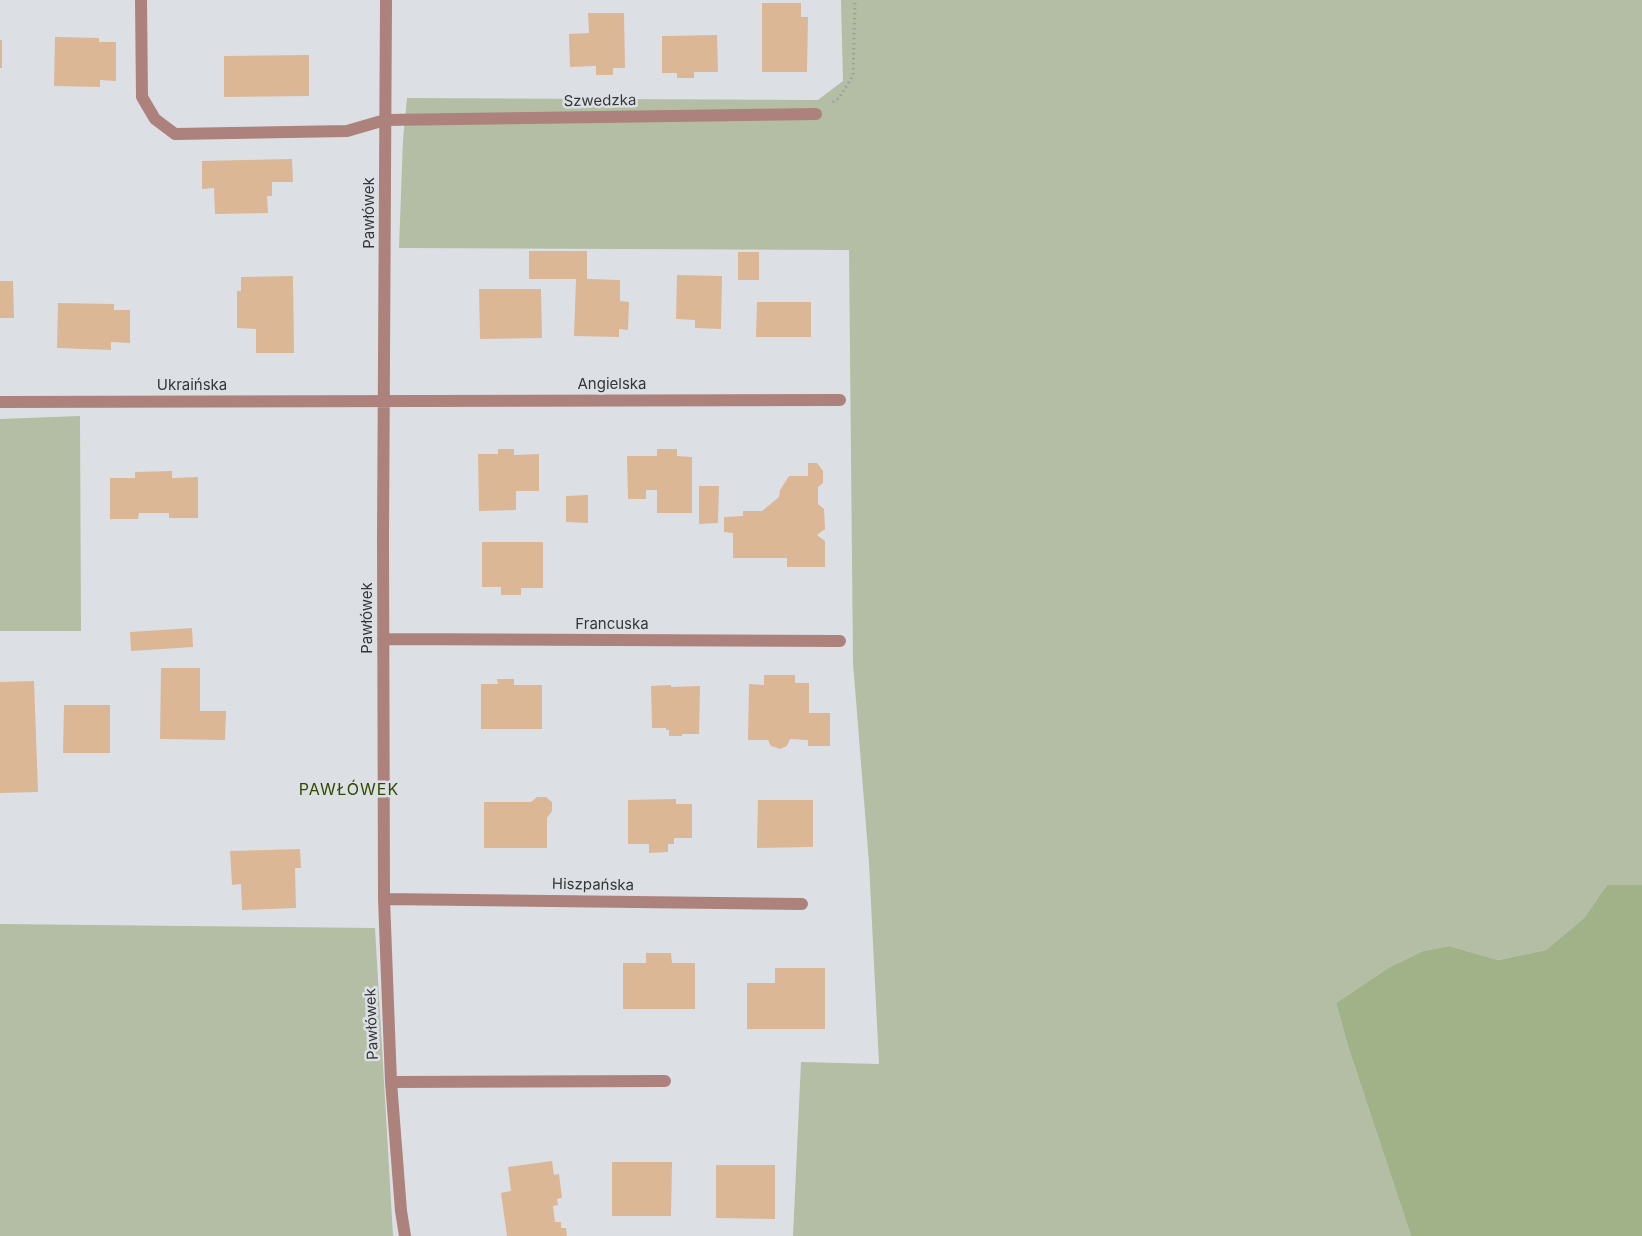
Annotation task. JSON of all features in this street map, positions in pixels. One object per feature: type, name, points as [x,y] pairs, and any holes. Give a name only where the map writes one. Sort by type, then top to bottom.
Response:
[{"type":"street","name":"Szwedzka","points":[[141,0],[142,96],[156,119],[175,134],[347,131],[385,120],[816,114]]},
{"type":"street","name":"Pawłówek","points":[[386,0],[383,639],[384,899],[391,1082],[401,1211],[405,1236]]},
{"type":"street","name":"Angielska","points":[[384,401],[840,400]]},
{"type":"street","name":"Ukraińska","points":[[0,402],[384,401]]},
{"type":"street","name":"Francuska","points":[[383,639],[840,641]]},
{"type":"street","name":"Hiszpańska","points":[[384,899],[802,904]]},
{"type":"street","points":[[391,1082],[665,1081]]},
{"type":"path","points":[[816,114],[839,98],[853,76],[855,0]]},
{"type":"green space","points":[[841,0],[1642,0],[1642,885],[1607,885],[1584,918],[1546,950],[1498,960],[1449,946],[1423,951],[1388,968],[1336,1003],[1348,1046],[1411,1236],[793,1236],[801,1062],[879,1064],[869,863],[853,663],[849,250],[399,248],[403,140],[407,98],[818,100],[843,81]]},
{"type":"green space","points":[[80,416],[81,631],[0,631],[0,419]]},
{"type":"green space","points":[[1607,885],[1642,885],[1642,1236],[1411,1236],[1348,1046],[1336,1003],[1388,968],[1423,951],[1449,946],[1498,960],[1546,950],[1584,918]]},
{"type":"green space","points":[[0,924],[375,928],[393,1236],[0,1236]]},
{"type":"building","points":[[762,3],[801,3],[801,17],[808,17],[807,72],[762,72]]},
{"type":"building","points":[[588,13],[624,13],[625,68],[613,68],[613,75],[596,75],[596,66],[570,67],[569,34],[589,33]]},
{"type":"building","points":[[717,35],[718,72],[694,72],[694,78],[677,78],[677,73],[662,73],[662,36]]},
{"type":"building","points":[[55,37],[99,38],[99,42],[116,42],[116,81],[100,80],[100,87],[54,86]]},
{"type":"building","points":[[0,40],[2,40],[2,68],[0,68]]},
{"type":"building","points":[[309,55],[309,96],[224,97],[224,56]]},
{"type":"building","points":[[292,159],[293,182],[272,182],[272,196],[267,196],[268,213],[215,214],[214,188],[202,189],[202,161]]},
{"type":"building","points":[[529,251],[587,251],[587,279],[620,280],[620,301],[629,302],[628,330],[619,329],[619,337],[574,336],[576,279],[529,279]]},
{"type":"building","points":[[738,252],[759,252],[759,280],[738,280]]},
{"type":"building","points":[[677,275],[722,276],[721,329],[695,328],[695,320],[676,319]]},
{"type":"building","points":[[293,276],[294,353],[256,353],[256,329],[237,328],[237,291],[241,291],[241,277]]},
{"type":"building","points":[[0,281],[13,281],[14,318],[0,318]]},
{"type":"building","points":[[479,289],[541,289],[542,338],[480,339]]},
{"type":"building","points":[[757,302],[811,302],[811,337],[756,337]]},
{"type":"building","points":[[58,303],[114,304],[114,310],[130,310],[130,343],[111,342],[111,350],[57,348]]},
{"type":"building","points":[[498,449],[514,449],[514,455],[539,454],[539,491],[516,491],[516,510],[479,511],[478,454],[498,454]]},
{"type":"building","points":[[657,449],[677,449],[677,456],[692,457],[692,513],[657,513],[657,490],[646,490],[646,499],[628,499],[627,456],[657,456]]},
{"type":"building","points":[[808,463],[817,463],[823,471],[823,483],[818,487],[818,504],[824,509],[825,529],[817,535],[825,541],[825,567],[787,567],[787,558],[733,558],[733,533],[724,532],[724,517],[743,516],[743,511],[762,511],[779,497],[780,490],[789,476],[808,476]]},
{"type":"building","points":[[172,471],[172,478],[198,477],[198,518],[169,518],[169,513],[139,513],[138,519],[110,519],[110,478],[135,478],[135,472]]},
{"type":"building","points":[[699,486],[719,486],[718,523],[699,524]]},
{"type":"building","points":[[588,495],[588,523],[566,522],[566,496]]},
{"type":"building","points":[[482,542],[543,542],[543,588],[521,588],[521,595],[501,595],[501,587],[482,587]]},
{"type":"building","points":[[192,628],[193,647],[131,651],[130,632]]},
{"type":"building","points":[[161,668],[200,668],[200,711],[226,711],[225,740],[160,739]]},
{"type":"building","points":[[764,675],[795,675],[795,683],[809,683],[809,713],[830,713],[830,746],[808,746],[808,740],[790,739],[787,746],[780,749],[771,746],[768,740],[748,740],[749,684],[764,685]]},
{"type":"building","points":[[497,679],[514,679],[514,685],[542,685],[542,729],[481,729],[481,684],[498,684]]},
{"type":"building","points":[[34,681],[38,792],[0,793],[0,682]]},
{"type":"building","points":[[671,685],[671,687],[700,686],[699,734],[669,736],[669,730],[666,730],[666,728],[652,728],[651,686]]},
{"type":"building","points":[[64,705],[110,705],[110,753],[63,753]]},
{"type":"building","points":[[537,797],[546,797],[552,802],[552,811],[547,818],[547,848],[484,848],[484,802],[531,802]]},
{"type":"building","points":[[676,799],[676,804],[692,804],[692,838],[674,838],[674,844],[668,844],[668,852],[649,853],[649,844],[628,844],[628,800]]},
{"type":"building","points":[[758,800],[813,800],[813,847],[757,848]]},
{"type":"building","points":[[300,849],[301,868],[295,868],[296,908],[242,910],[241,884],[232,885],[230,851]]},
{"type":"building","points":[[646,953],[671,953],[672,963],[695,963],[695,1009],[623,1009],[623,963],[646,963]]},
{"type":"building","points":[[775,968],[825,968],[825,1029],[747,1029],[747,983],[775,983]]},
{"type":"building","points":[[552,1161],[554,1175],[559,1174],[562,1198],[557,1199],[558,1205],[553,1206],[555,1222],[561,1222],[561,1228],[566,1228],[567,1236],[507,1236],[501,1193],[511,1191],[508,1167]]},
{"type":"building","points":[[612,1162],[672,1162],[671,1216],[612,1216]]},
{"type":"building","points":[[716,1165],[775,1165],[775,1219],[716,1218]]},
{"type":"district","name":"PAWŁÓWEK","points":[[349,790]]}]
